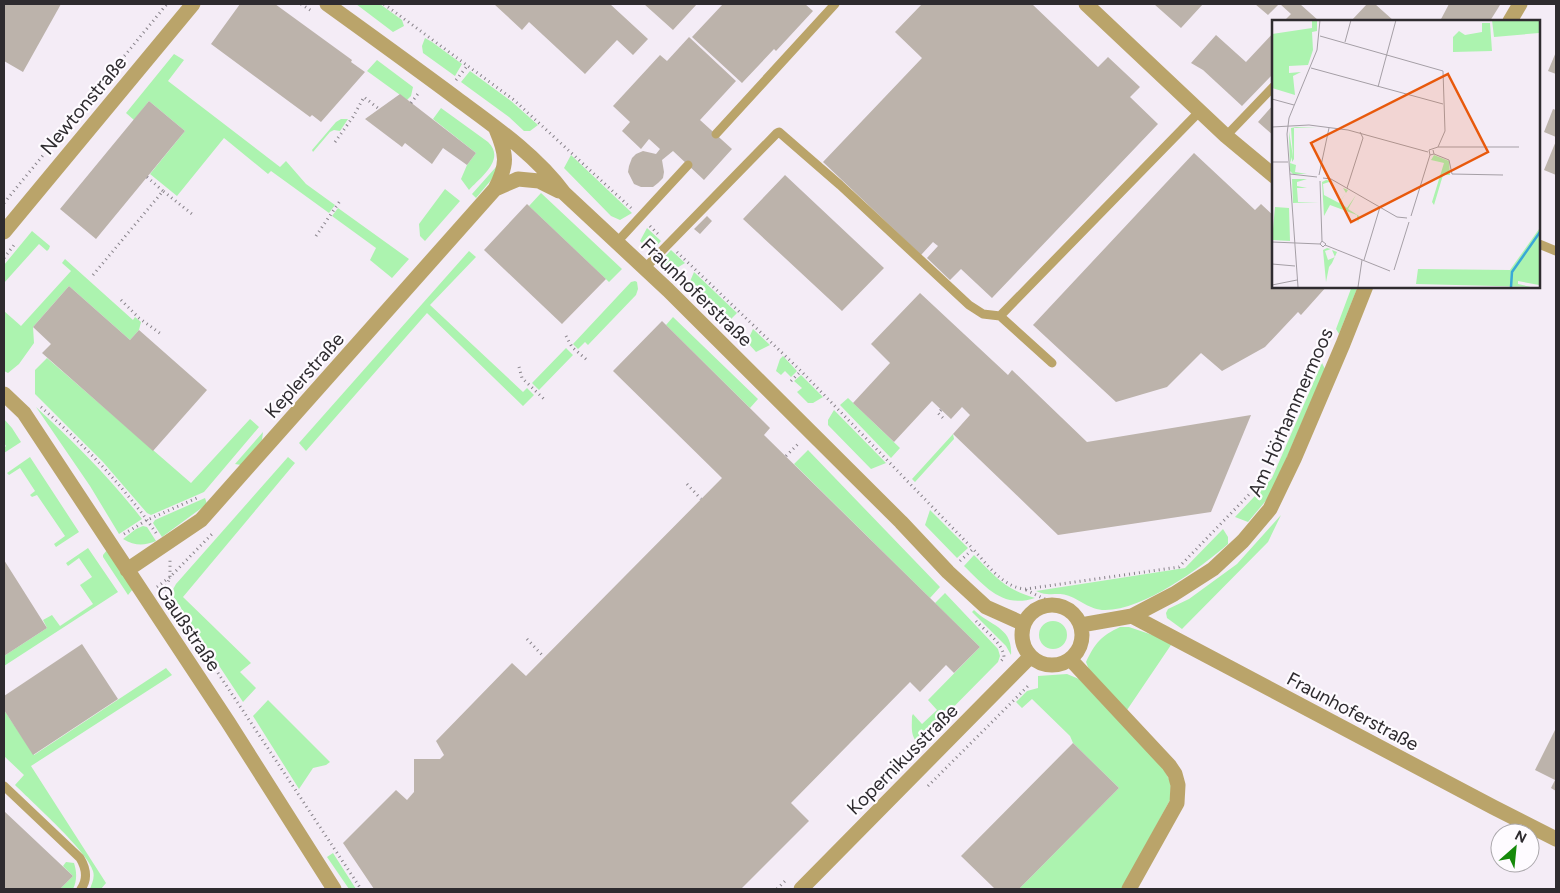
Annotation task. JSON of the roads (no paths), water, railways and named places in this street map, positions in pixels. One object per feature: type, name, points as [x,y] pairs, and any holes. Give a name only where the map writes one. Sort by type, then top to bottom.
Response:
[{"type":"street","name":"Newtonstraße","points":[[4,232],[193,4]]},
{"type":"street","points":[[1086,4],[1226,136],[1272,174]]},
{"type":"street","points":[[1511,20],[1520,4]]},
{"type":"street","name":"Fraunhoferstraße","points":[[322,9],[494,125],[645,268],[901,522],[948,572],[986,607],[1024,624]]},
{"type":"street","name":"Keplerstraße","points":[[127,570],[201,520],[495,189],[506,162],[504,148],[494,125]]},
{"type":"street","name":"Keplerstraße","points":[[495,189],[518,179],[539,181],[564,193]]},
{"type":"street","name":"Am Hörhammermoos","points":[[1081,625],[1132,616],[1174,594],[1213,569],[1243,541],[1270,509],[1302,442],[1365,288]]},
{"type":"street","name":"Gaußstraße","points":[[4,394],[24,413],[228,722],[334,889]]},
{"type":"street","points":[[1057,605],[1072,612],[1081,625],[1083,634],[1082,644],[1078,653],[1071,660],[1057,666],[1036,662],[1025,650],[1022,641],[1024,624],[1028,617],[1041,607],[1057,605]]},
{"type":"street","name":"Fraunhoferstraße","points":[[1132,616],[1484,803],[1556,839]]},
{"type":"street","name":"Kopernikusstraße","points":[[801,889],[1030,657]]},
{"type":"street","points":[[1071,660],[1169,765],[1175,774],[1178,785],[1177,803],[1129,889]]},
{"type":"lane","points":[[716,134],[835,4]]},
{"type":"lane","points":[[1226,136],[1272,88]]},
{"type":"lane","points":[[1000,316],[1200,110]]},
{"type":"lane","points":[[645,268],[780,132],[969,305],[983,314],[1000,316],[1052,363]]},
{"type":"lane","points":[[618,242],[688,165]]},
{"type":"lane","points":[[1540,244],[1556,250]]},
{"type":"lane","points":[[4,786],[80,858],[85,866],[86,874],[84,885],[81,889]]}]
